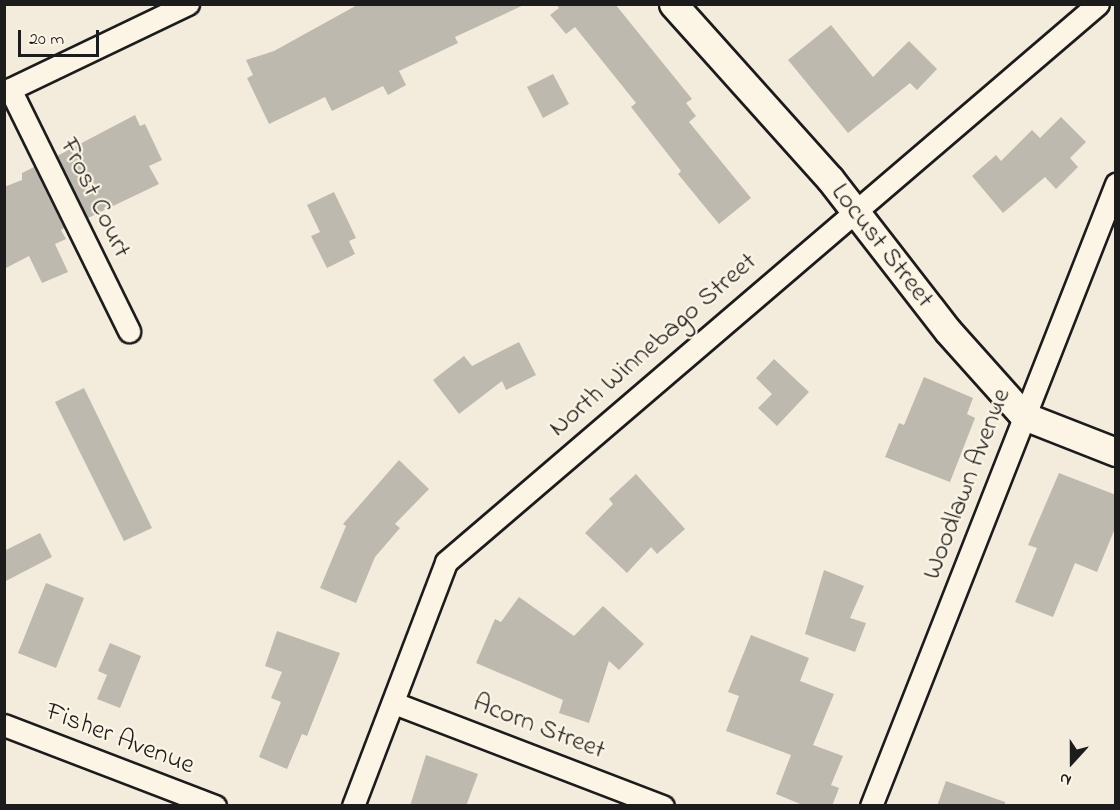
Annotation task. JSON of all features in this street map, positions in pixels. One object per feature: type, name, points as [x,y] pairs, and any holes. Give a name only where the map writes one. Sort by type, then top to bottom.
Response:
[{"type":"street","points":[[7,90],[188,4]]},
{"type":"street","name":"Locust Street","points":[[673,4],[830,178],[948,331],[1024,416],[1116,452]]},
{"type":"street","name":"North Winnebago Street","points":[[353,806],[446,562],[854,210],[1098,4]]},
{"type":"street","name":"Frost Court","points":[[7,90],[129,331]]},
{"type":"street","name":"Woodlawn Avenue","points":[[871,806],[1116,184]]},
{"type":"street","name":"Acorn Street","points":[[394,703],[663,806]]},
{"type":"street","name":"Fisher Avenue","points":[[4,725],[215,806]]},
{"type":"building","points":[[359,4],[526,4],[455,37],[458,43],[399,71],[406,85],[388,95],[383,86],[332,111],[325,97],[269,124],[247,78],[253,75],[246,60],[274,51]]},
{"type":"building","points":[[556,4],[615,4],[692,99],[686,103],[696,116],[689,122],[751,198],[719,224],[678,174],[681,171],[631,107],[636,103],[575,27],[566,34],[550,15],[559,8]]},
{"type":"building","points":[[831,25],[873,77],[909,41],[937,69],[917,90],[910,83],[848,133],[788,60]]},
{"type":"building","points":[[553,74],[569,104],[543,118],[527,87]]},
{"type":"building","points":[[135,115],[140,126],[145,124],[162,160],[149,166],[159,184],[88,218],[57,156]]},
{"type":"building","points":[[1061,117],[1086,142],[1070,158],[1078,167],[1056,189],[1045,177],[1003,213],[972,176],[996,155],[1001,161],[1032,130],[1040,138]]},
{"type":"building","points":[[34,167],[64,228],[61,230],[66,239],[55,244],[68,272],[42,283],[29,256],[4,269],[4,187],[22,180],[22,173]]},
{"type":"building","points":[[334,192],[356,238],[349,241],[355,254],[327,268],[311,236],[320,232],[307,205]]},
{"type":"building","points":[[519,342],[536,375],[506,390],[502,381],[459,414],[433,380],[464,356],[472,366]]},
{"type":"building","points":[[774,359],[809,392],[777,426],[758,408],[772,394],[756,378]]},
{"type":"building","points":[[924,377],[973,398],[967,414],[975,418],[950,482],[885,457],[899,423],[904,425]]},
{"type":"building","points":[[84,388],[152,528],[124,541],[55,402]]},
{"type":"building","points":[[399,460],[429,489],[395,524],[400,528],[375,557],[356,603],[320,588],[346,526],[343,524]]},
{"type":"building","points":[[1059,473],[1116,495],[1116,526],[1097,572],[1075,563],[1053,617],[1015,602],[1037,548],[1028,545]]},
{"type":"building","points":[[636,474],[685,529],[657,554],[651,547],[627,573],[585,533],[613,504],[609,499]]},
{"type":"building","points":[[40,533],[52,557],[4,582],[4,551]]},
{"type":"building","points":[[824,570],[864,586],[850,618],[866,623],[855,652],[805,634]]},
{"type":"building","points":[[46,583],[84,598],[56,668],[18,653]]},
{"type":"building","points":[[519,597],[574,636],[603,606],[644,644],[619,670],[609,661],[589,723],[559,713],[563,700],[476,663],[495,619],[501,622]]},
{"type":"building","points":[[277,631],[340,653],[307,736],[302,734],[287,769],[259,757],[281,702],[271,698],[282,672],[265,666]]},
{"type":"building","points":[[751,635],[809,658],[800,681],[834,694],[813,745],[843,756],[831,785],[839,788],[832,806],[805,806],[776,794],[791,755],[726,731],[739,696],[728,692]]},
{"type":"building","points":[[110,643],[141,656],[120,708],[97,699],[107,675],[98,671]]},
{"type":"building","points":[[426,755],[478,774],[466,806],[410,806]]},
{"type":"building","points":[[946,781],[1005,802],[1005,806],[937,806]]}]
